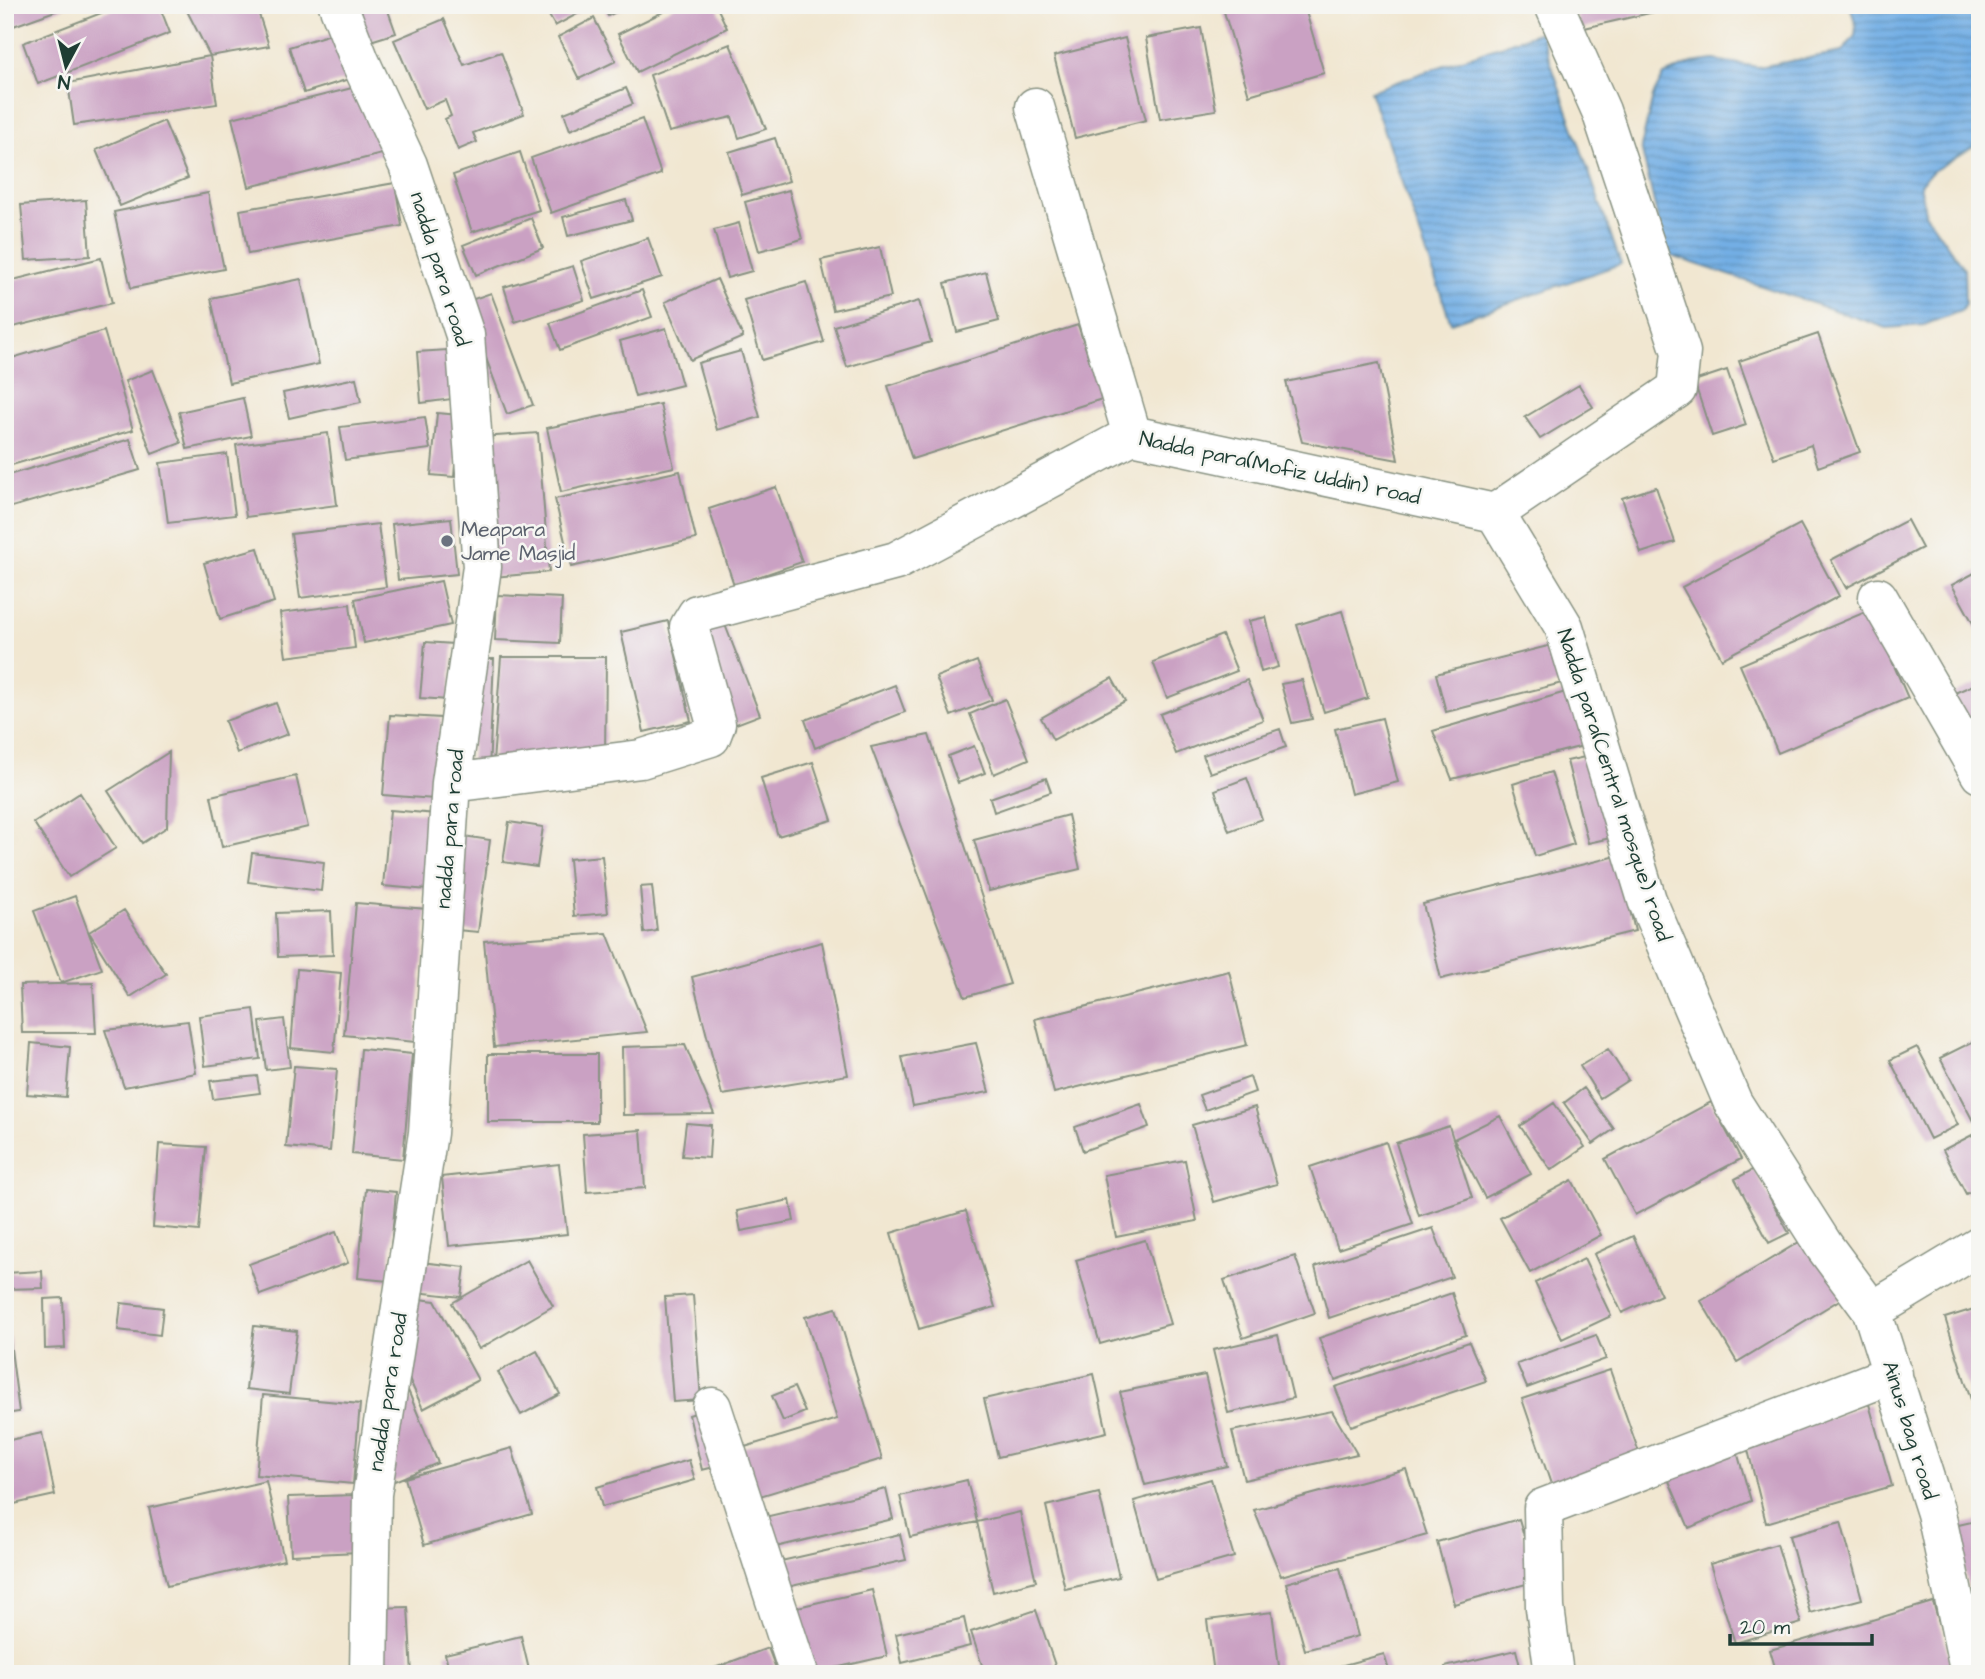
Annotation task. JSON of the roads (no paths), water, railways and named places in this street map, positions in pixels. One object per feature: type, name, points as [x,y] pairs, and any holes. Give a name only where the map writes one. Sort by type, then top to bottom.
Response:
[{"type":"street","name":"nadda para road","points":[[338,5],[360,61],[408,165],[464,335],[482,567],[451,783],[428,1133],[372,1494],[369,1674]]},
{"type":"street","points":[[1495,513],[1677,389],[1681,352],[1601,111],[1554,5]]},
{"type":"street","points":[[1035,107],[1132,435]]},
{"type":"street","name":"Nadda para(Mofiz Uddin) road","points":[[451,783],[641,760],[711,737],[716,724],[689,627],[697,614],[896,561],[1132,435],[1495,513]]},
{"type":"street","name":"Nadda para(Central mosque) road","points":[[1495,513],[1564,628],[1647,900],[1733,1103],[1824,1246],[1872,1311]]},
{"type":"street","points":[[1878,597],[1980,774]]},
{"type":"street","points":[[1872,1311],[1980,1246]]},
{"type":"street","name":"Ainus bag road","points":[[1872,1311],[1936,1513],[1973,1664]]},
{"type":"street","points":[[1553,1674],[1545,1608],[1543,1508],[1893,1374]]},
{"type":"street","points":[[712,1407],[799,1674]]},
{"type":"water","points":[[1850,5],[1980,5],[1980,143],[1933,171],[1920,184],[1925,213],[1964,269],[1965,304],[1961,311],[1924,325],[1887,328],[1666,254],[1641,147],[1653,96],[1664,75],[1692,63],[1714,60],[1758,67],[1842,52],[1855,36],[1856,26]]},
{"type":"water","points":[[1540,32],[1621,264],[1451,323],[1370,91]]},
{"type":"place","name":"Meapara Jame Masjid","points":[[447,541]]}]
